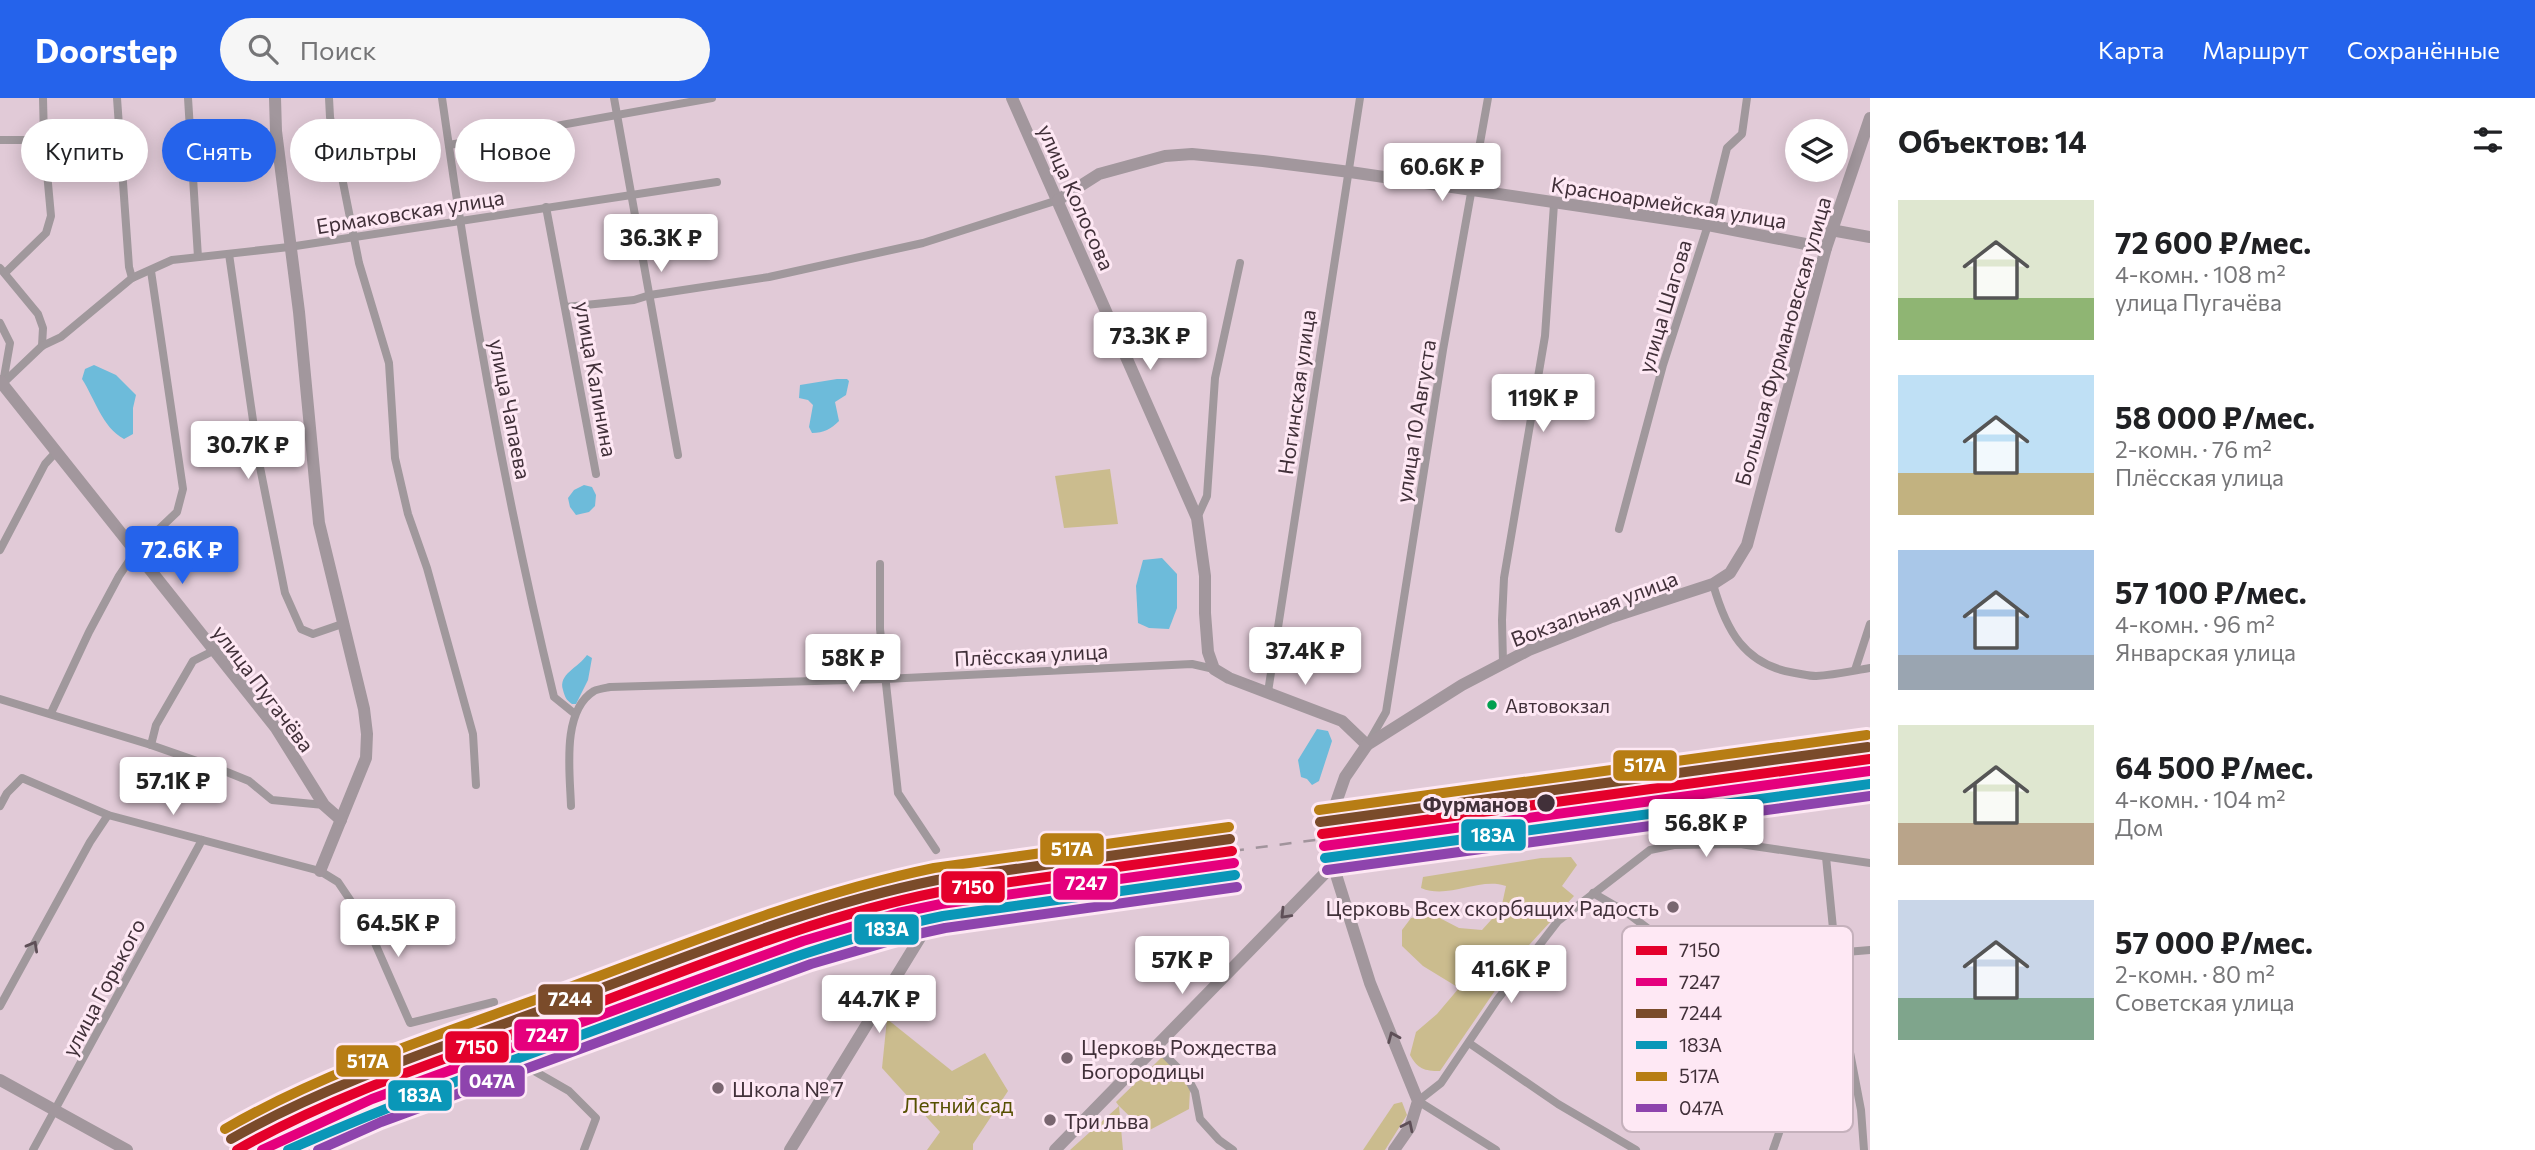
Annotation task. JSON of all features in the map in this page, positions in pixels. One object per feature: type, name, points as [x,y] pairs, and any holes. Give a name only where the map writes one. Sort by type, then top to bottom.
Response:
[{"type":"main road","points":[[275,98],[276,131],[299,312],[319,523],[345,623],[367,734],[366,758],[320,871]]},
{"type":"main road","name":"улица Колосова","points":[[1012,98],[1197,518],[1205,576],[1208,652],[1214,669]]},
{"type":"main road","name":"Большая Фурмановская улица","points":[[1730,573],[1746,545],[1831,230],[1870,118]]},
{"type":"main road","name":"Красноармейская улица","points":[[1058,200],[1099,174],[1164,156],[1227,157],[1350,172],[1708,225],[1826,248]]},
{"type":"main road","points":[[1831,230],[1870,237]]},
{"type":"main road","name":"улица Пугачёва","points":[[1,383],[276,728],[324,805],[341,820]]},
{"type":"main road","name":"Вокзальная улица","points":[[1418,1101],[1370,983],[1333,865],[1332,814],[1345,777],[1367,745],[1462,685],[1503,663],[1528,650],[1612,617],[1713,584],[1730,573]]},
{"type":"main road","points":[[1214,669],[1230,678],[1342,721],[1367,745]]},
{"type":"main road","points":[[1055,1150],[1333,865]]},
{"type":"main road","points":[[790,1150],[932,918],[936,906]]},
{"type":"main road","points":[[0,1080],[127,1150]]},
{"type":"main road","points":[[1394,1150],[1410,1127],[1418,1101]]},
{"type":"street","points":[[43,98],[44,119]]},
{"type":"street","points":[[117,98],[132,278]]},
{"type":"street","points":[[188,98],[198,257]]},
{"type":"street","points":[[329,98],[330,117],[359,263],[389,363],[395,458],[473,734],[476,785]]},
{"type":"street","name":"улица Чапаева","points":[[442,98],[460,222],[515,529],[554,697],[575,714]]},
{"type":"street","points":[[614,98],[678,455]]},
{"type":"street","points":[[449,145],[712,98]]},
{"type":"street","name":"Ногинская улица","points":[[1268,692],[1360,98]]},
{"type":"street","name":"улица 10 Августа","points":[[1367,745],[1386,712],[1444,350],[1488,98]]},
{"type":"street","name":"улица Шагова","points":[[1619,529],[1663,365],[1708,225],[1727,148],[1742,134],[1747,98]]},
{"type":"street","points":[[0,140],[21,140]]},
{"type":"street","name":"Ермаковская улица","points":[[1,383],[42,346],[61,337],[132,278],[172,260],[289,247],[717,181]]},
{"type":"street","points":[[42,346],[43,328],[38,314],[3,270],[46,233],[51,216],[48,182]]},
{"type":"street","name":"Красноармейская улица","points":[[566,307],[634,300],[650,295],[769,276],[923,243],[1058,200]]},
{"type":"street","points":[[1503,663],[1504,578],[1545,336],[1554,204]]},
{"type":"street","name":"улица Калинина","points":[[546,207],[596,474]]},
{"type":"street","points":[[229,254],[259,463],[285,593],[301,629],[313,634],[345,623]]},
{"type":"street","points":[[1197,518],[1207,496],[1215,377],[1240,263]]},
{"type":"street","points":[[51,713],[119,576],[135,552],[177,512],[183,489],[151,271]]},
{"type":"street","points":[[0,323],[10,343],[1,383]]},
{"type":"street","points":[[0,550],[45,464],[56,452]]},
{"type":"street","points":[[880,564],[880,629],[898,793],[936,850]]},
{"type":"street","points":[[1713,584],[1721,612],[1735,638],[1757,661],[1779,670],[1814,676],[1870,668]]},
{"type":"street","points":[[1855,670],[1870,624]]},
{"type":"street","points":[[152,745],[156,725],[193,662],[213,651]]},
{"type":"street","name":"Плёсская улица","points":[[575,714],[593,691],[610,687],[885,679],[1192,664],[1214,669]]},
{"type":"street","points":[[0,699],[152,745],[249,781],[272,800],[324,805]]},
{"type":"street","points":[[571,806],[570,736],[575,714]]},
{"type":"street","points":[[0,806],[7,793],[22,778],[108,815],[320,871],[338,882],[367,925],[410,1023],[495,1002]]},
{"type":"street","points":[[0,1006],[90,842],[108,815]]},
{"type":"street","name":"улица Горького","points":[[33,1150],[202,840]]},
{"type":"street","points":[[1496,1150],[1418,1101],[1441,1083],[1497,1000],[1558,921],[1593,893],[1650,850],[1674,845],[1740,844],[1870,863]]},
{"type":"street","points":[[1826,856],[1832,926]]},
{"type":"street","points":[[1593,893],[1645,926]]},
{"type":"street","points":[[1469,1043],[1558,1104],[1636,1150]]},
{"type":"street","points":[[1157,1047],[1187,1077],[1195,1092],[1200,1119],[1233,1150]]},
{"type":"street","points":[[1853,1055],[1866,1110],[1864,1150]]},
{"type":"street","points":[[529,1068],[569,1091],[596,1118],[584,1150]]},
{"type":"street","points":[[1773,1150],[1779,1132]]},
{"type":"green space","points":[[1110,469],[1118,524],[1064,528],[1055,476]]},
{"type":"green space","points":[[1571,857],[1577,865],[1562,886],[1574,896],[1518,957],[1440,1071],[1426,1070],[1419,1066],[1410,1055],[1416,1032],[1437,1014],[1459,988],[1423,966],[1402,946],[1402,930],[1411,918],[1432,914],[1459,928],[1482,930],[1501,909],[1506,886],[1485,884],[1432,891],[1421,888],[1423,877],[1541,858]]},
{"type":"green space","name":"Летний сад","points":[[887,1019],[952,1071],[985,1053],[1008,1091],[973,1144],[973,1150],[927,1150],[940,1132],[882,1068]]},
{"type":"green space","points":[[1162,1057],[1181,1075],[1190,1090],[1189,1109],[1146,1132],[1116,1102]]},
{"type":"green space","points":[[1402,1102],[1407,1115],[1385,1150],[1363,1150],[1394,1104]]},
{"type":"green space","points":[[1119,1106],[1123,1150],[1070,1150]]},
{"type":"water","points":[[94,365],[116,375],[136,395],[133,434],[124,439],[104,420],[82,379],[85,369]]},
{"type":"water","points":[[837,379],[849,381],[846,395],[835,402],[839,421],[827,430],[812,433],[809,427],[813,405],[808,400],[799,398],[800,385]]},
{"type":"water","points":[[584,485],[592,487],[596,495],[595,506],[589,512],[576,515],[568,498],[574,490]]},
{"type":"water","points":[[1162,558],[1177,574],[1177,608],[1169,629],[1149,628],[1138,623],[1136,586],[1143,560]]},
{"type":"water","points":[[587,655],[592,658],[588,680],[576,704],[572,704],[564,695],[563,680]]},
{"type":"water","points":[[1317,729],[1328,731],[1332,741],[1319,781],[1312,785],[1301,777],[1298,760]]},
{"type":"railway","points":[[1232,851],[1870,766]]},
{"type":"transit line","name":"517А","points":[[1319,810],[1867,735]]},
{"type":"transit line","name":"7244","points":[[1320,822],[1868,747]]},
{"type":"transit line","name":"7150","points":[[1322,834],[1870,759]]},
{"type":"transit line","name":"7247","points":[[1324,846],[1870,771]]},
{"type":"transit line","name":"183А","points":[[1325,858],[1870,784]]},
{"type":"transit line","name":"047А","points":[[1327,870],[1870,796]]},
{"type":"transit line","name":"517А","points":[[225,1129],[305,1088],[388,1053],[743,923],[838,892],[934,868],[1229,827]]},
{"type":"transit line","name":"7244","points":[[231,1139],[311,1099],[394,1064],[795,918],[937,880],[1230,839]]},
{"type":"transit line","name":"7150","points":[[237,1150],[357,1092],[797,930],[939,892],[1232,851]]},
{"type":"transit line","name":"7247","points":[[262,1150],[372,1099],[803,941],[898,913],[941,904],[1234,863]]},
{"type":"transit line","name":"183А","points":[[288,1150],[501,1065],[746,974],[863,936],[943,916],[1235,875]]},
{"type":"transit line","name":"047А","points":[[318,1150],[381,1122],[811,964],[904,937],[945,928],[1237,887]]},
{"type":"place","name":"Автовокзал","points":[[1492,705]]},
{"type":"place","name":"Фурманов","points":[[1546,803]]},
{"type":"place","name":"Церковь Всех скорбящих Радость","points":[[1673,907]]},
{"type":"place","name":"Церковь Рождества Богородицы","points":[[1067,1058]]},
{"type":"place","name":"Школа № 7","points":[[718,1088]]},
{"type":"place","name":"Три льва","points":[[1050,1120]]}]
